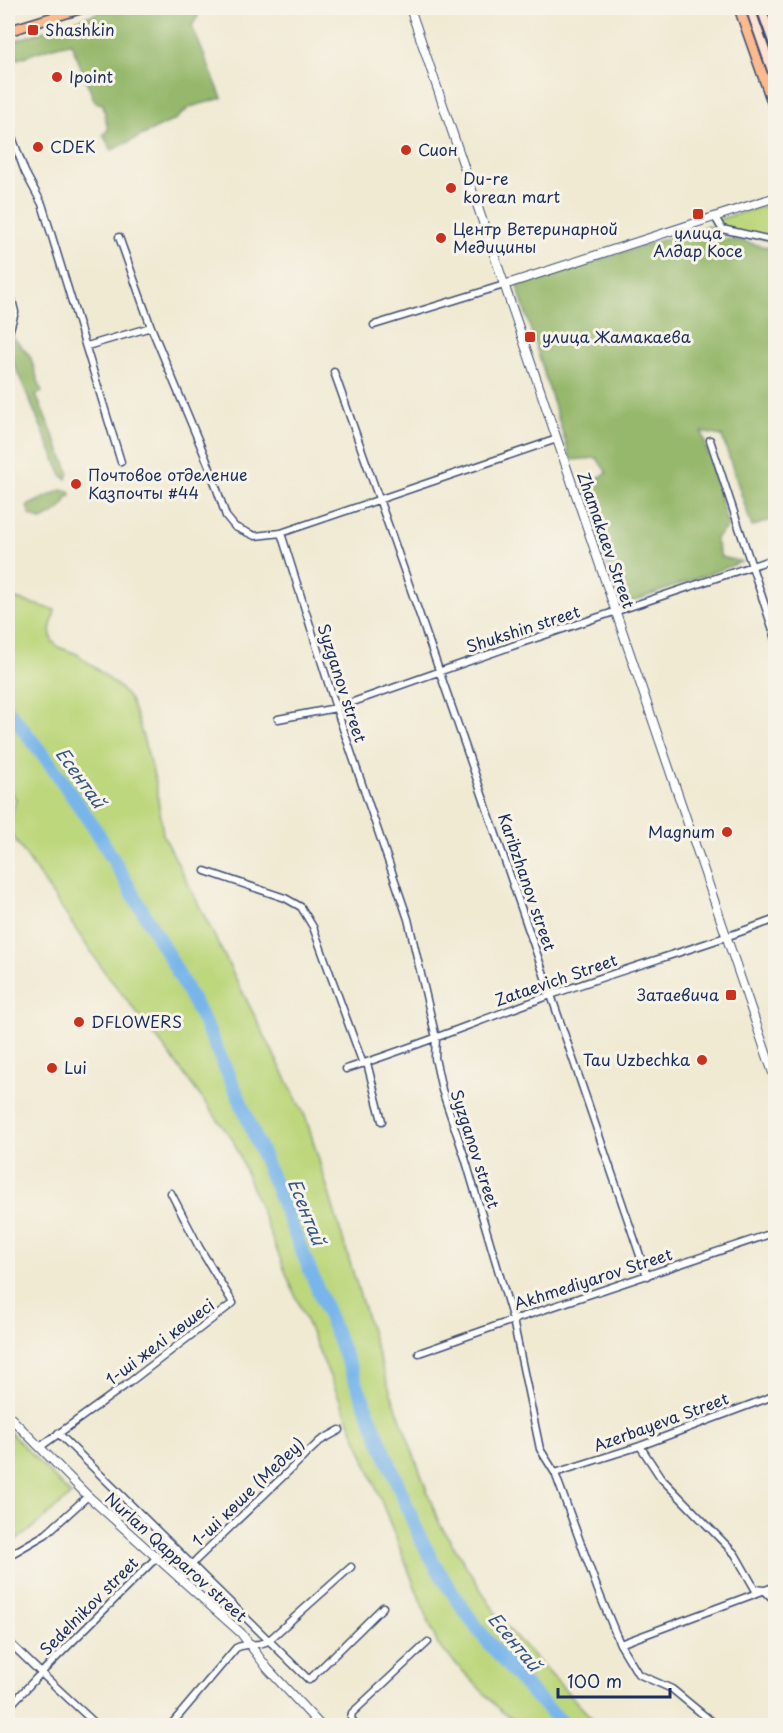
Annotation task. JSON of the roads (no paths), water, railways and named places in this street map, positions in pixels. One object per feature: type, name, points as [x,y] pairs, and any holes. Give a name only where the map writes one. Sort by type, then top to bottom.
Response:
[{"type":"main road","points":[[8,31],[83,8]]},
{"type":"main road","points":[[739,8],[776,113]]},
{"type":"main road","points":[[750,8],[776,81]]},
{"type":"main road","points":[[761,8],[776,50]]},
{"type":"street","name":"Zhamakaev Street","points":[[410,8],[776,1082]]},
{"type":"street","points":[[8,126],[25,172],[42,204],[121,462]]},
{"type":"street","points":[[374,326],[776,197]]},
{"type":"street","points":[[715,217],[722,229],[776,241]]},
{"type":"street","points":[[120,237],[151,327],[209,466],[226,516],[235,527],[255,536],[281,533],[557,439]]},
{"type":"street","points":[[8,284],[15,312],[8,336]]},
{"type":"street","points":[[87,346],[151,327]]},
{"type":"street","name":"Karibzhanov street","points":[[334,372],[441,670],[646,1276]]},
{"type":"street","points":[[710,440],[776,639]]},
{"type":"street","name":"Syzganov street","points":[[281,533],[336,708],[408,919],[436,1038],[435,1058],[442,1090],[465,1158],[513,1320],[540,1449],[555,1473],[620,1644],[640,1676],[672,1689],[717,1725]]},
{"type":"street","name":"Shukshin street","points":[[278,719],[336,708],[441,670],[776,558]]},
{"type":"street","points":[[205,871],[285,898],[301,908],[313,927],[365,1063],[382,1121]]},
{"type":"street","name":"Zataevich Street","points":[[346,1069],[552,995],[727,938],[776,919]]},
{"type":"street","name":"1-ші желі көшесі","points":[[58,1433],[233,1303],[199,1247],[171,1193]]},
{"type":"street","name":"Akhmediyarov Street","points":[[419,1353],[776,1232]]},
{"type":"street","name":"Azerbayeva Street","points":[[555,1473],[640,1446],[776,1395]]},
{"type":"street","name":"Nurlan Qapparov street","points":[[8,1414],[88,1496],[241,1634],[268,1669],[321,1725]]},
{"type":"street","name":"1-ші көше (Медеу)","points":[[179,1579],[320,1441],[340,1430]]},
{"type":"street","points":[[40,1447],[58,1433]]},
{"type":"street","name":"Nurlan Qapparov street","points":[[58,1433],[309,1680],[383,1607]]},
{"type":"street","points":[[640,1446],[661,1478],[735,1554],[755,1589],[764,1590],[776,1602]]},
{"type":"street","points":[[8,1556],[46,1534],[88,1496]]},
{"type":"street","name":"Sedelnikov street","points":[[8,1708],[156,1558]]},
{"type":"street","points":[[170,1725],[236,1648],[249,1643],[263,1644],[268,1641],[351,1567]]},
{"type":"street","points":[[620,1644],[776,1586]]},
{"type":"street","points":[[8,1641],[41,1673]]},
{"type":"street","points":[[356,1725],[351,1718],[352,1713],[428,1642]]},
{"type":"street","name":"Sedelnikov street","points":[[41,1673],[98,1725]]},
{"type":"waterway","name":"Есентай","points":[[8,710],[51,765],[99,835],[205,1024],[239,1098],[420,1538],[451,1590],[485,1638],[524,1684],[566,1726]]},
{"type":"place","name":"Shashkin","points":[[33,30]]},
{"type":"place","name":"Ipoint","points":[[57,77]]},
{"type":"place","name":"CDEK","points":[[38,147]]},
{"type":"place","name":"Сион","points":[[406,150]]},
{"type":"place","name":"Du-re korean mart","points":[[451,188]]},
{"type":"place","name":"улица Алдар Косе","points":[[698,214]]},
{"type":"place","name":"Центр Ветеринарной Медицины","points":[[441,238]]},
{"type":"place","name":"улица Жамакаева","points":[[530,337]]},
{"type":"place","name":"Почтовое отделение Казпочты #44","points":[[76,484]]},
{"type":"place","name":"Magnum","points":[[727,832]]},
{"type":"place","name":"Затаевича","points":[[731,995]]},
{"type":"place","name":"DFLOWERS","points":[[79,1022]]},
{"type":"place","name":"Tau Uzbechka","points":[[702,1060]]},
{"type":"place","name":"Lui","points":[[52,1068]]}]
